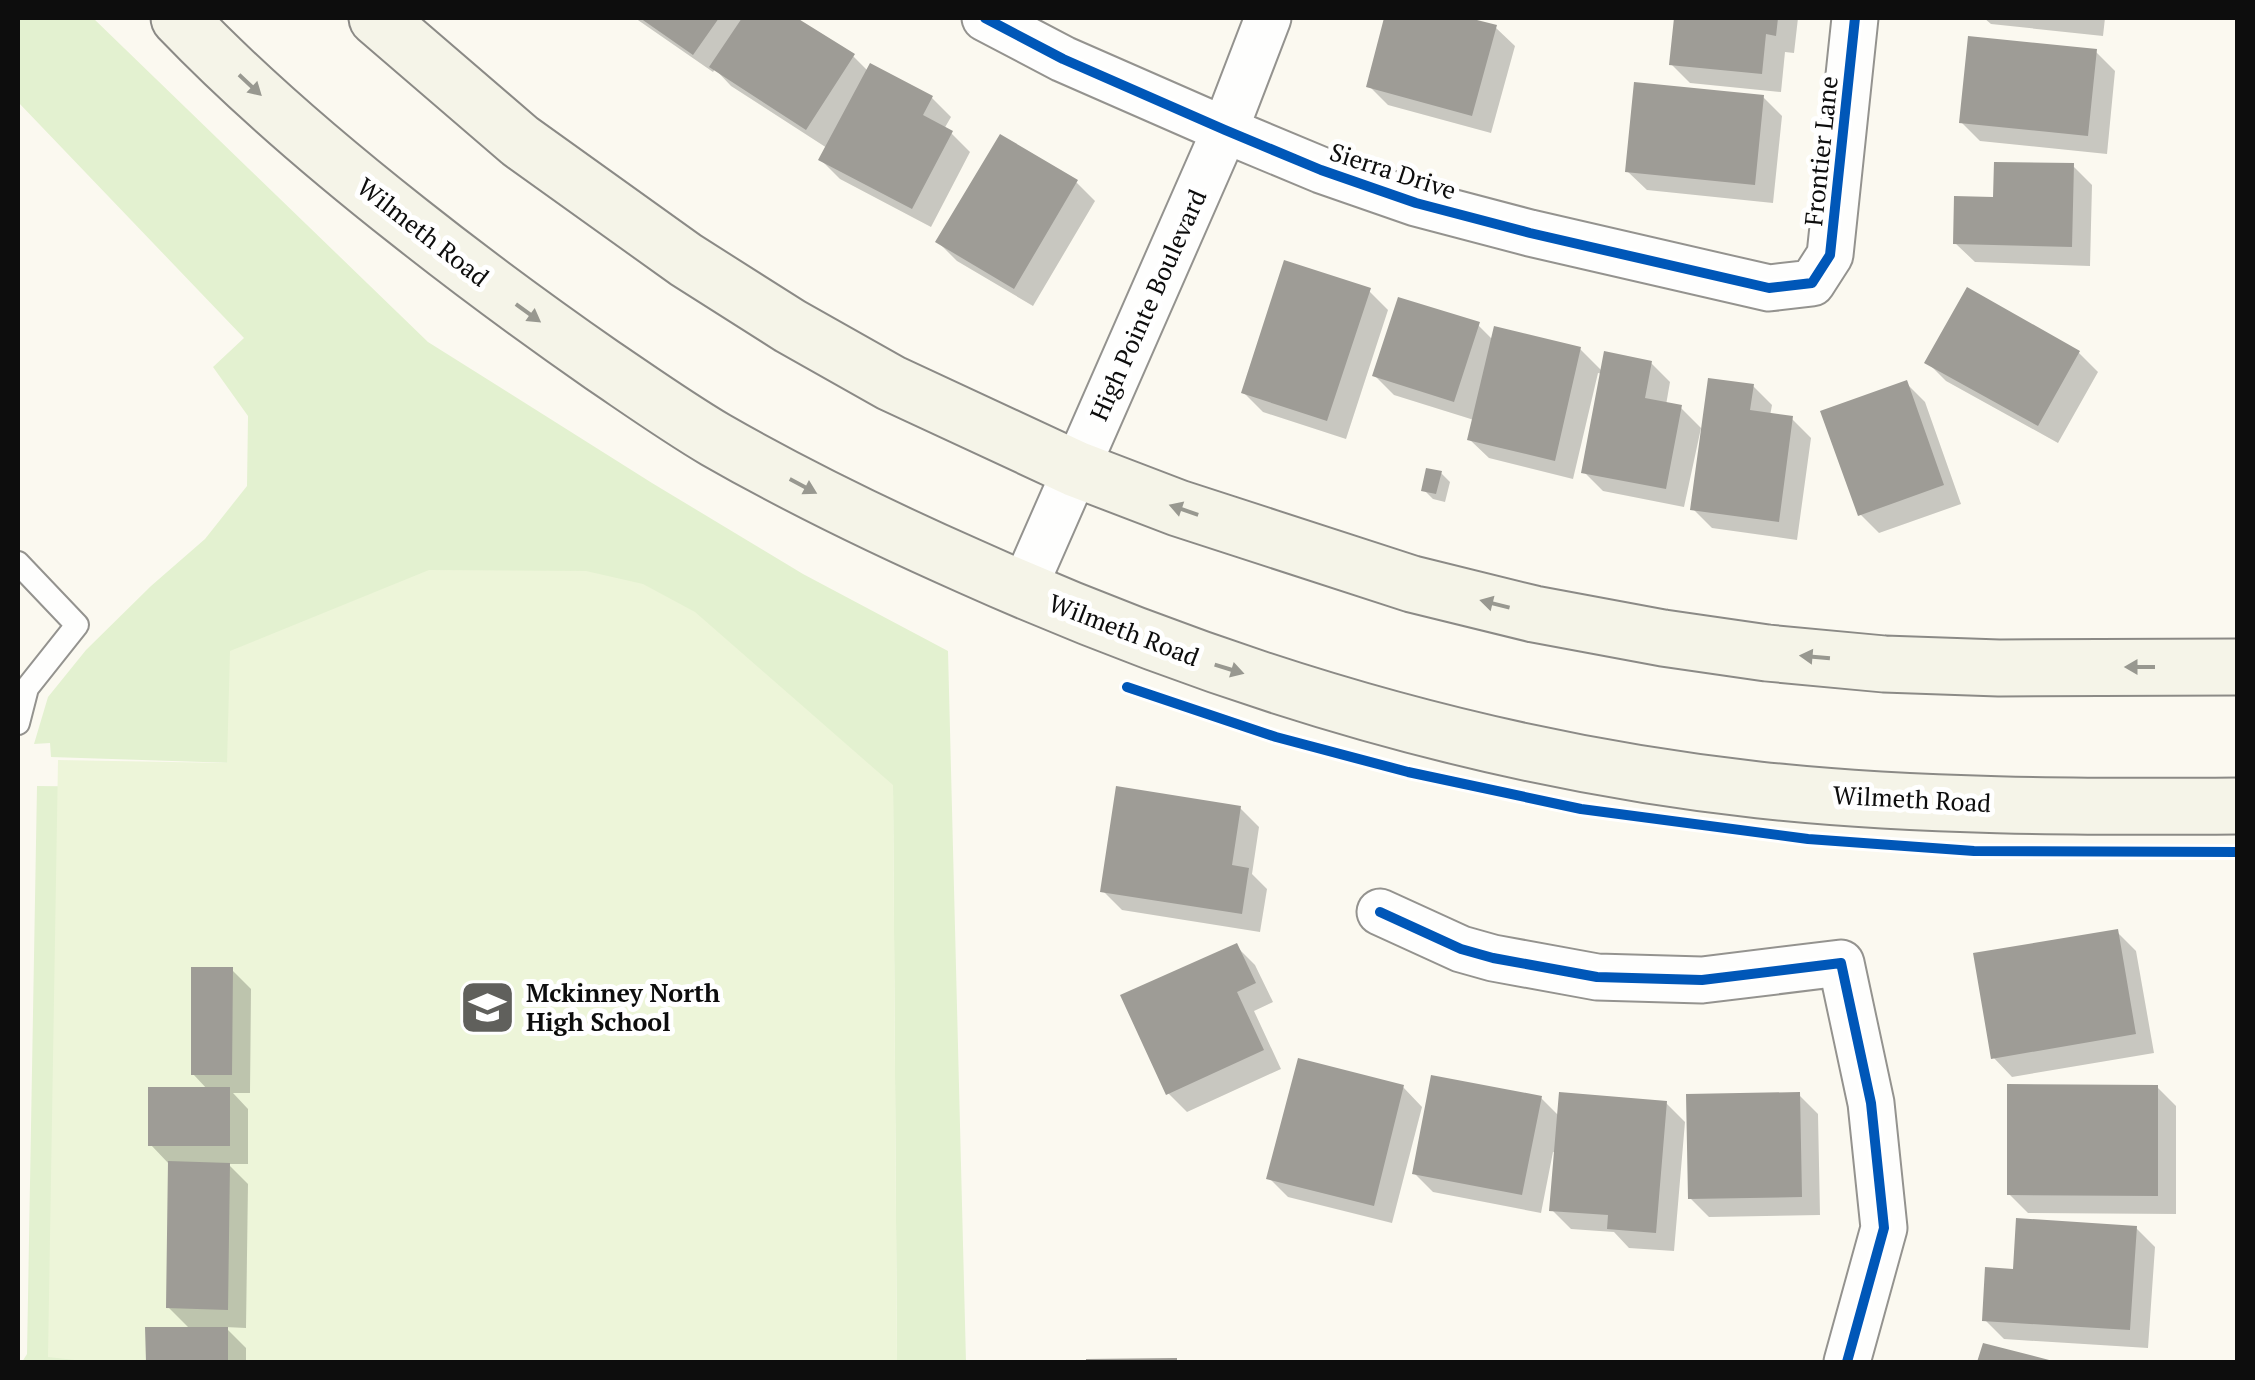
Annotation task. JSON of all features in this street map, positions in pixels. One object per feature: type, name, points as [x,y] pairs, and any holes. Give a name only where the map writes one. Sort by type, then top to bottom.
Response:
[{"type":"main road","name":"Wilmeth Road","points":[[179,18],[366,188],[533,317],[641,392],[814,493],[927,548],[1121,631],[1195,659],[1429,730],[1677,779],[1758,790],[1932,802],[2238,806]]},
{"type":"main road","points":[[378,18],[520,141],[686,260],[790,326],[891,383],[1076,470],[1196,514],[1412,584],[1534,614],[1663,638],[1884,664],[1999,668],[2238,667]]},
{"type":"street","name":"Sierra Drive","points":[[985,18],[1063,59],[1225,130],[1416,203],[1769,288],[1812,283]]},
{"type":"street","name":"High Pointe Boulevard","points":[[1023,590],[1225,130],[1268,18]]},
{"type":"street","name":"Frontier Lane","points":[[1812,283],[1830,255],[1856,18]]},
{"type":"street","points":[[1380,912],[1460,949],[1597,977],[1702,980],[1840,963],[1871,1103],[1884,1228],[1847,1362]]},
{"type":"lane","points":[[18,563],[77,624],[27,688],[18,723]]},
{"type":"green space","points":[[18,18],[93,18],[428,342],[803,574],[948,651],[966,1362],[897,1362],[893,785],[51,757],[50,743],[34,744],[48,697],[86,650],[205,539],[247,486],[248,416],[213,367],[244,338],[18,102]]},
{"type":"green space","name":"Mckinney North High School","points":[[429,570],[586,571],[643,584],[695,612],[893,785],[897,1362],[93,1362],[48,1357],[58,760],[227,763],[230,651]]},
{"type":"green space","points":[[37,786],[229,788],[133,1306],[84,1362],[22,1362],[27,1354]]},
{"type":"building","points":[[640,18],[719,18],[693,55]]},
{"type":"building","points":[[742,18],[797,18],[855,54],[806,130],[709,67]]},
{"type":"building","points":[[1384,18],[1469,18],[1497,25],[1472,116],[1366,87]]},
{"type":"building","points":[[1674,18],[1778,18],[1776,36],[1766,34],[1762,74],[1669,65]]},
{"type":"building","points":[[1968,36],[2097,49],[2088,136],[1959,123]]},
{"type":"building","points":[[870,63],[933,96],[923,115],[953,131],[912,209],[818,160]]},
{"type":"building","points":[[1634,82],[1764,95],[1755,185],[1625,172]]},
{"type":"building","points":[[1000,134],[1078,180],[1014,289],[935,242]]},
{"type":"building","points":[[1994,162],[2074,163],[2072,247],[1953,244],[1954,196],[1993,197]]},
{"type":"building","points":[[1284,260],[1371,288],[1327,421],[1241,393]]},
{"type":"building","points":[[1967,287],[2080,351],[2038,426],[1924,363]]},
{"type":"building","points":[[1398,297],[1480,322],[1454,402],[1372,376]]},
{"type":"building","points":[[1494,326],[1581,347],[1555,461],[1467,440]]},
{"type":"building","points":[[1604,351],[1652,361],[1645,398],[1682,405],[1666,489],[1581,473]]},
{"type":"building","points":[[1708,378],[1754,384],[1750,410],[1793,416],[1779,522],[1690,510]]},
{"type":"building","points":[[1907,380],[1944,485],[1858,516],[1820,411]]},
{"type":"building","points":[[1426,468],[1442,471],[1436,494],[1421,491]]},
{"type":"building","points":[[1116,786],[1241,806],[1232,865],[1249,868],[1242,914],[1100,892]]},
{"type":"building","points":[[2118,929],[2136,1034],[1991,1059],[1973,953]]},
{"type":"building","points":[[1237,943],[1256,983],[1237,992],[1264,1050],[1166,1095],[1120,995]]},
{"type":"building","points":[[191,967],[233,967],[232,1075],[191,1075]]},
{"type":"building","points":[[1298,1058],[1404,1085],[1374,1206],[1266,1179]]},
{"type":"building","points":[[1431,1075],[1542,1096],[1522,1195],[1412,1174]]},
{"type":"building","points":[[2007,1084],[2158,1085],[2158,1196],[2007,1195]]},
{"type":"building","points":[[148,1087],[230,1087],[230,1146],[148,1146]]},
{"type":"building","points":[[1559,1092],[1667,1101],[1656,1233],[1607,1229],[1608,1215],[1549,1211]]},
{"type":"building","points":[[1800,1092],[1802,1197],[1688,1199],[1686,1094]]},
{"type":"building","points":[[168,1161],[230,1163],[228,1310],[166,1308]]},
{"type":"building","points":[[2016,1218],[2137,1226],[2130,1330],[1982,1321],[1985,1267],[2013,1269]]},
{"type":"building","points":[[145,1327],[228,1327],[228,1362],[146,1362]]},
{"type":"building","points":[[1983,1343],[2053,1361],[2053,1362],[1977,1362]]},
{"type":"building","points":[[1177,1358],[1177,1362],[1086,1362],[1086,1359]]},
{"type":"cycle path","points":[[985,18],[1063,59],[1225,130],[1321,170],[1416,203],[1769,288],[1812,283],[1830,255],[1855,18]]},
{"type":"cycle path","points":[[1127,687],[1276,737],[1408,772],[1581,809],[1808,839],[1974,851],[2238,852]]},
{"type":"cycle path","points":[[1380,912],[1461,949],[1597,977],[1702,980],[1841,963],[1871,1103],[1884,1228],[1847,1362]]},
{"type":"place","name":"Mckinney North High School","points":[[487,1007]]}]
